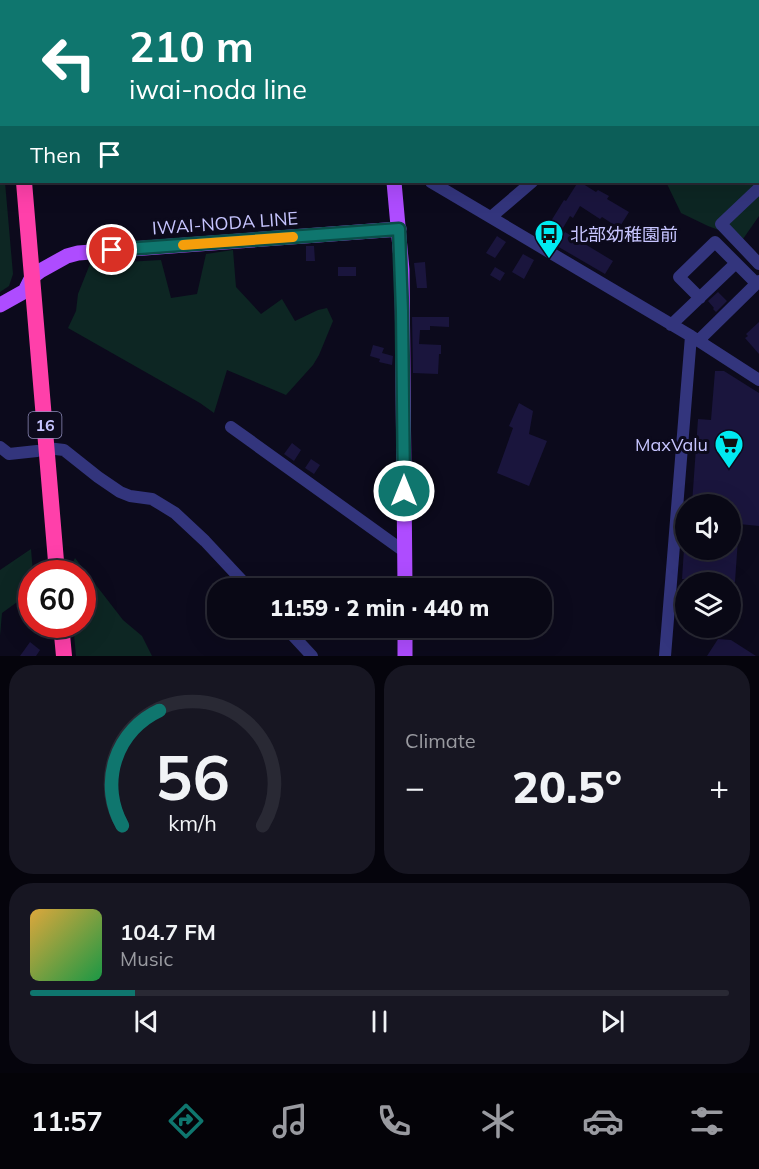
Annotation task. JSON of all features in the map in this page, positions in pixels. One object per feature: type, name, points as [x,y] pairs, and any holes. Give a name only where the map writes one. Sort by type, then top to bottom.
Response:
[{"type":"highway","name":"16","points":[[14,183],[28,284]]},
{"type":"highway","name":"16","points":[[24,183],[28,284],[42,449],[55,560]]},
{"type":"highway","name":"16","points":[[42,449],[46,560]]},
{"type":"highway","points":[[51,638],[53,656]]},
{"type":"highway","points":[[63,638],[64,656]]},
{"type":"main road","points":[[394,183],[399,229],[402,311],[405,578]]},
{"type":"main road","name":"IWAI-NODA LINE","points":[[0,305],[52,264],[67,256],[91,252],[399,229]]},
{"type":"main road","points":[[405,638],[405,656]]},
{"type":"street","points":[[433,183],[759,380]]},
{"type":"street","points":[[491,217],[531,183]]},
{"type":"street","points":[[759,188],[721,224],[759,264]]},
{"type":"street","points":[[665,656],[694,339],[758,283],[715,242],[679,277],[700,298]]},
{"type":"street","points":[[671,325],[736,263]]},
{"type":"street","points":[[231,427],[405,552]]},
{"type":"street","points":[[0,447],[9,454],[42,449],[64,450],[120,492],[152,499],[175,513],[240,578]]},
{"type":"street","points":[[295,638],[312,656]]},
{"type":"green space","points":[[0,183],[5,183],[13,274],[9,286],[0,292]]},
{"type":"green space","points":[[759,183],[759,216],[743,239],[681,213],[667,184]]},
{"type":"green space","points":[[233,250],[236,287],[261,314],[282,299],[295,321],[327,308],[333,321],[313,365],[286,395],[227,370],[214,413],[68,328],[76,311],[78,294],[90,264],[161,260],[171,298],[197,294],[206,254]]},
{"type":"green space","points":[[31,549],[32,560],[18,560],[18,601],[2,613],[0,636],[0,570]]},
{"type":"green space","points":[[96,585],[123,620],[142,636],[152,656],[76,656],[74,638],[96,638]]},
{"type":"building","points":[[577,183],[582,183],[596,192],[598,190],[609,196],[607,199],[629,212],[619,228],[580,206],[573,218],[570,216],[560,233],[548,226],[564,200],[566,201]]},
{"type":"building","points":[[565,232],[613,261],[605,274],[557,246]]},
{"type":"building","points":[[497,236],[506,242],[495,258],[486,253]]},
{"type":"building","points":[[306,246],[314,246],[315,261],[306,261]]},
{"type":"building","points":[[523,254],[534,260],[524,279],[512,272]]},
{"type":"building","points":[[425,262],[427,288],[417,288],[414,263]]},
{"type":"building","points":[[338,267],[356,267],[356,276],[338,276]]},
{"type":"building","points":[[495,267],[505,273],[500,281],[490,275]]},
{"type":"building","points":[[718,292],[727,301],[716,312],[708,301]]},
{"type":"building","points":[[412,317],[449,317],[449,327],[430,326],[430,330],[420,330],[419,344],[441,345],[438,374],[413,373]]},
{"type":"building","points":[[759,322],[759,354],[745,338],[748,336],[746,334]]},
{"type":"building","points":[[373,345],[384,348],[382,353],[393,356],[392,365],[379,362],[380,359],[370,356]]},
{"type":"building","points":[[715,371],[724,371],[759,393],[759,526],[741,524],[741,494],[693,494],[698,419],[711,420]]},
{"type":"building","points":[[519,403],[533,411],[529,434],[547,441],[529,486],[497,473],[513,428],[509,426]]},
{"type":"building","points":[[292,443],[301,450],[294,461],[284,454]]},
{"type":"building","points":[[311,459],[320,465],[314,474],[305,468]]},
{"type":"building","points":[[683,560],[737,560],[736,572],[682,572]]},
{"type":"building","points":[[718,639],[731,640],[756,656],[707,656]]},
{"type":"building","points":[[30,642],[40,650],[36,656],[20,656]]},
{"type":"slow traffic","points":[[183,245],[293,237]]},
{"type":"place","name":"北部幼稚園前","points":[[549,260]]},
{"type":"place","name":"MaxValu","points":[[729,470]]},
{"type":"route","points":[[112,250],[399,229],[402,270],[404,491]]}]
